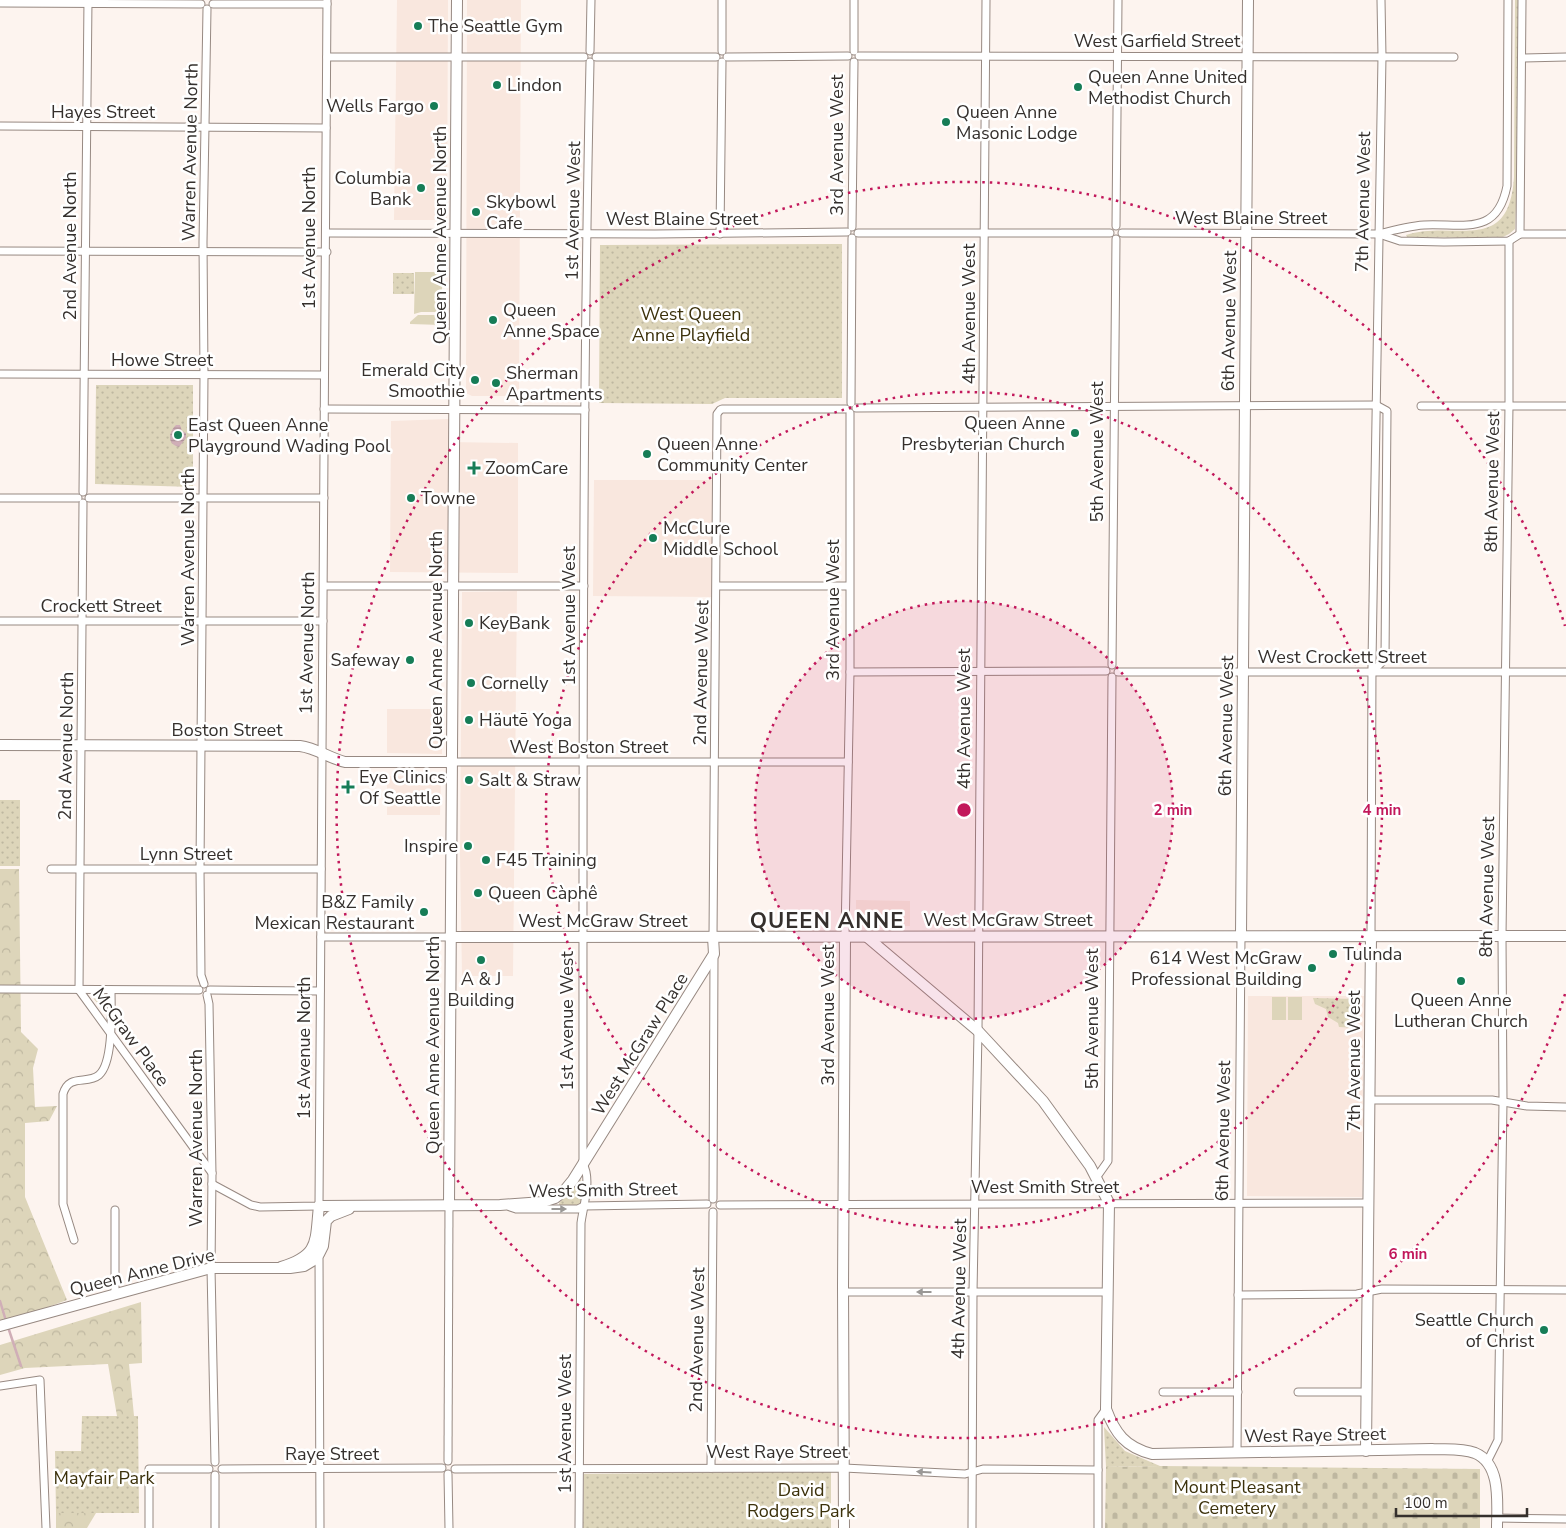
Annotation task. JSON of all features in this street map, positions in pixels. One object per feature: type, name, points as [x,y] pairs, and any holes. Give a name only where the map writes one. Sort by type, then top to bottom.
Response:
[{"type":"street","name":"Queen Anne Avenue North","points":[[448,1461],[457,0]]},
{"type":"street","points":[[590,0],[590,51],[586,52],[590,58]]},
{"type":"street","points":[[720,234],[722,0]]},
{"type":"street","name":"3rd Avenue West","points":[[844,1528],[843,1204],[845,937],[850,672],[849,586],[854,62],[858,61],[854,55],[854,0]]},
{"type":"street","name":"4th Avenue West","points":[[972,1528],[986,0]]},
{"type":"street","points":[[1116,226],[1120,228],[1122,233],[1116,239],[1110,233],[1116,226],[1118,0]]},
{"type":"street","name":"6th Avenue West","points":[[1237,1453],[1248,0]]},
{"type":"street","name":"7th Avenue West","points":[[1366,1450],[1372,672],[1382,0]]},
{"type":"street","name":"West Blaine Street","points":[[1122,233],[1379,234],[1417,226],[1470,226],[1487,221],[1505,198],[1508,186],[1508,0]]},
{"type":"street","points":[[1520,234],[1522,0]]},
{"type":"street","name":"2nd Avenue North","points":[[79,990],[88,2]]},
{"type":"street","points":[[0,3],[202,2],[203,8],[207,9],[211,8],[213,2],[327,2]]},
{"type":"street","name":"1st Avenue North","points":[[281,1267],[301,1260],[310,1252],[316,1239],[319,1206],[327,2]]},
{"type":"street","name":"Warren Avenue North","points":[[202,987],[200,869],[204,375],[203,251],[207,9]]},
{"type":"street","name":"West Garfield Street","points":[[327,57],[590,58],[854,55],[1454,57]]},
{"type":"street","points":[[1522,58],[1566,57]]},
{"type":"street","name":"1st Avenue West","points":[[579,1528],[581,1223],[586,1200],[586,1169],[582,1164],[582,937],[585,410],[590,58]]},
{"type":"street","name":"Hayes Street","points":[[0,126],[326,128]]},
{"type":"street","name":"West Blaine Street","points":[[326,233],[1110,233]]},
{"type":"street","name":"West Blaine Street","points":[[1379,234],[1400,241],[1509,241]]},
{"type":"street","points":[[1509,241],[1520,234],[1566,234]]},
{"type":"street","name":"5th Avenue West","points":[[1096,1178],[1108,1161],[1112,673],[1116,667],[1112,665],[1116,239]]},
{"type":"street","name":"8th Avenue West","points":[[1487,1462],[1498,1440],[1503,1102],[1502,936],[1509,406],[1509,241]]},
{"type":"street","points":[[0,251],[326,252]]},
{"type":"street","name":"Howe Street","points":[[0,374],[324,375]]},
{"type":"street","points":[[851,408],[1376,405],[1387,411],[1385,659],[1372,672]]},
{"type":"street","points":[[1421,406],[1566,406]]},
{"type":"street","name":"2nd Avenue West","points":[[713,937],[717,419],[720,410],[851,408]]},
{"type":"street","points":[[324,409],[585,410]]},
{"type":"street","points":[[0,498],[82,498],[87,502],[89,498],[324,498]]},
{"type":"street","points":[[324,586],[584,586]]},
{"type":"street","points":[[717,586],[849,586]]},
{"type":"street","name":"Crockett Street","points":[[0,621],[323,620]]},
{"type":"street","name":"West Crockett Street","points":[[850,672],[1566,672]]},
{"type":"street","name":"Boston Street","points":[[0,745],[300,746],[313,748],[338,760],[352,762],[451,762]]},
{"type":"street","name":"West Boston Street","points":[[451,762],[848,762]]},
{"type":"street","name":"Lynn Street","points":[[51,869],[321,869]]},
{"type":"street","name":"West McGraw Street","points":[[450,937],[1566,936]]},
{"type":"street","points":[[321,937],[450,937]]},
{"type":"street","points":[[713,937],[713,1199]]},
{"type":"street","points":[[867,937],[978,1031],[1043,1101],[1090,1166],[1108,1203],[1106,1408],[1098,1420],[1098,1528]]},
{"type":"street","name":"West McGraw Place","points":[[582,1164],[614,1117],[714,954]]},
{"type":"street","points":[[0,989],[111,990],[202,987],[209,985],[209,992],[320,991]]},
{"type":"street","name":"McGraw Place","points":[[79,990],[212,1174]]},
{"type":"street","points":[[74,1240],[63,1204],[63,1094],[65,1087],[71,1082],[99,1075],[106,1061],[112,1035],[111,990]]},
{"type":"street","name":"Warren Avenue North","points":[[209,992],[212,1174],[211,1268],[215,1462]]},
{"type":"street","points":[[1370,1100],[1492,1100],[1527,1106],[1566,1106]]},
{"type":"street","name":"West Smith Street","points":[[367,1205],[500,1205],[543,1202],[555,1198],[564,1191],[582,1164]]},
{"type":"street","points":[[212,1184],[251,1205],[260,1207],[367,1205]]},
{"type":"street","points":[[713,1199],[719,1201],[720,1205],[718,1210],[713,1212],[709,1210],[707,1204],[713,1199]]},
{"type":"street","name":"West Smith Street","points":[[720,1205],[1369,1203]]},
{"type":"street","name":"West Smith Street","points":[[500,1205],[516,1209],[578,1209],[584,1206],[707,1204]]},
{"type":"street","points":[[320,1528],[319,1254],[326,1221],[331,1216],[347,1209],[367,1205]]},
{"type":"street","points":[[115,1210],[115,1294]]},
{"type":"street","name":"2nd Avenue West","points":[[711,1468],[713,1212]]},
{"type":"street","name":"Queen Anne Drive","points":[[0,1326],[211,1268],[304,1266],[314,1260],[319,1254]]},
{"type":"street","points":[[1238,1295],[1357,1294],[1382,1289],[1566,1290]]},
{"type":"street","points":[[843,1292],[1107,1292]]},
{"type":"street","points":[[0,1386],[40,1380],[46,1528]]},
{"type":"street","points":[[1163,1392],[1238,1392]]},
{"type":"street","points":[[1298,1392],[1367,1392]]},
{"type":"street","name":"West Raye Street","points":[[1106,1408],[1112,1426],[1120,1437],[1140,1451],[1152,1454],[1462,1450],[1480,1456],[1487,1462]]},
{"type":"street","points":[[448,1461],[453,1463],[455,1469],[453,1473],[448,1474],[444,1473],[442,1468],[443,1463],[448,1461]]},
{"type":"street","points":[[209,1469],[211,1464],[215,1462],[220,1464],[222,1469],[220,1473],[215,1475]]},
{"type":"street","points":[[1487,1462],[1495,1480],[1497,1523],[1566,1519]]},
{"type":"street","name":"Raye Street","points":[[222,1469],[442,1468]]},
{"type":"street","name":"West Raye Street","points":[[455,1469],[844,1468],[965,1474],[983,1470],[1098,1470]]},
{"type":"street","points":[[149,1528],[149,1469],[209,1469]]},
{"type":"street","points":[[209,1469],[215,1475]]},
{"type":"street","points":[[448,1474],[449,1528]]},
{"type":"street","points":[[215,1475],[215,1528]]},
{"type":"shaded area","points":[[397,0],[448,0],[447,220],[394,220]]},
{"type":"shaded area","points":[[467,0],[521,0],[519,396],[472,396],[466,393]]},
{"type":"shaded area","points":[[449,419],[449,442],[518,443],[518,573],[390,572],[391,421]]},
{"type":"shaded area","name":"East Queen Anne Playground Wading Pool","points":[[176,425],[180,425],[182,431],[186,433],[186,438],[179,447],[172,443],[170,438],[171,431]]},
{"type":"shaded area","name":"McClure Middle School","points":[[594,480],[712,480],[712,597],[593,596]]},
{"type":"shaded area","points":[[517,591],[513,976],[462,976],[460,854],[462,592]]},
{"type":"shaded area","points":[[387,709],[442,709],[442,754],[387,753]]},
{"type":"shaded area","points":[[387,776],[441,777],[440,815],[387,815]]},
{"type":"shaded area","points":[[856,900],[910,901],[910,926],[856,926]]},
{"type":"shaded area","points":[[1248,996],[1364,996],[1362,1197],[1247,1196]]},
{"type":"green space","points":[[1515,0],[1519,0],[1515,229],[1501,238],[1407,237],[1406,235],[1424,231],[1476,230],[1490,226],[1502,218],[1510,202],[1514,177]]},
{"type":"green space","name":"West Queen Anne Playfield","points":[[842,244],[842,398],[725,398],[712,404],[599,403],[600,245]]},
{"type":"green space","points":[[415,272],[442,272],[442,312],[414,314]]},
{"type":"green space","points":[[393,273],[414,273],[414,294],[393,294]]},
{"type":"green space","points":[[418,315],[442,315],[442,325],[410,324]]},
{"type":"green space","points":[[96,385],[193,385],[193,487],[95,484]]},
{"type":"green space","points":[[0,800],[20,800],[20,866],[0,866]]},
{"type":"green space","points":[[0,869],[19,869],[21,1032],[38,1049],[33,1068],[35,1107],[57,1106],[49,1121],[25,1123],[25,1197],[67,1300],[0,1325]]},
{"type":"green space","points":[[108,994],[108,1015],[93,998],[93,995]]},
{"type":"green space","points":[[1272,997],[1286,997],[1286,1020],[1272,1020]]},
{"type":"green space","points":[[1288,997],[1302,997],[1302,1020],[1288,1020]]},
{"type":"green space","points":[[1313,998],[1356,999],[1356,1028],[1339,1027],[1338,1023],[1328,1017],[1326,1009],[1315,1004]]},
{"type":"green space","points":[[581,1179],[583,1201],[578,1206],[559,1205],[559,1203]]},
{"type":"green space","points":[[141,1302],[142,1363],[129,1364],[134,1416],[117,1416],[108,1364],[25,1368],[0,1375],[0,1345]]},
{"type":"green space","name":"Mayfair Park","points":[[82,1416],[138,1416],[139,1513],[56,1513],[55,1451],[81,1451]]},
{"type":"green space","points":[[1104,1427],[1125,1451],[1160,1466],[1106,1467]]},
{"type":"green space","name":"Mount Pleasant Cemetery","points":[[1106,1467],[1480,1469],[1480,1528],[1105,1528]]},
{"type":"green space","name":"David Rodgers Park","points":[[831,1471],[831,1528],[583,1528],[584,1474]]},
{"type":"green space","points":[[56,1513],[96,1513],[87,1528],[56,1528]]},
{"type":"waterway","points":[[0,1301],[6,1321]]},
{"type":"waterway","points":[[8,1327],[21,1366]]},
{"type":"place","name":"The Seattle Gym","points":[[418,26]]},
{"type":"place","name":"Lindon","points":[[497,85]]},
{"type":"place","name":"Queen Anne United Methodist Church","points":[[1078,87]]},
{"type":"place","name":"Wells Fargo","points":[[434,106]]},
{"type":"place","name":"Queen Anne Masonic Lodge","points":[[946,122]]},
{"type":"place","name":"Columbia Bank","points":[[421,188]]},
{"type":"place","name":"Skybowl Cafe","points":[[476,212]]},
{"type":"place","name":"Queen Anne Space","points":[[493,320]]},
{"type":"place","name":"Emerald City Smoothie","points":[[475,380]]},
{"type":"place","name":"Sherman Apartments","points":[[496,383]]},
{"type":"place","name":"Queen Anne Presbyterian Church","points":[[1075,433]]},
{"type":"place","name":"East Queen Anne Playground Wading Pool","points":[[178,435]]},
{"type":"place","name":"Queen Anne Community Center","points":[[647,454]]},
{"type":"place","name":"ZoomCare","points":[[474,468]]},
{"type":"place","name":"Towne","points":[[411,498]]},
{"type":"place","name":"McClure Middle School","points":[[653,538]]},
{"type":"place","name":"KeyBank","points":[[469,623]]},
{"type":"place","name":"Safeway","points":[[410,660]]},
{"type":"place","name":"Cornelly","points":[[471,683]]},
{"type":"place","name":"Häutē Yoga","points":[[469,720]]},
{"type":"place","name":"Salt & Straw","points":[[469,780]]},
{"type":"place","name":"Eye Clinics Of Seattle","points":[[348,787]]},
{"type":"place","name":"Inspire","points":[[468,846]]},
{"type":"place","name":"F45 Training","points":[[486,860]]},
{"type":"place","name":"Queen Càphê","points":[[478,893]]},
{"type":"place","name":"B&Z Family Mexican Restaurant","points":[[424,912]]},
{"type":"place","name":"Tulinda","points":[[1333,954]]},
{"type":"place","name":"A & J Building","points":[[481,960]]},
{"type":"place","name":"614 West McGraw Professional Building","points":[[1312,968]]},
{"type":"place","name":"Queen Anne Lutheran Church","points":[[1461,981]]},
{"type":"place","name":"Seattle Church of Christ","points":[[1544,1330]]},
{"type":"district","name":"QUEEN ANNE","points":[[827,921]]}]
